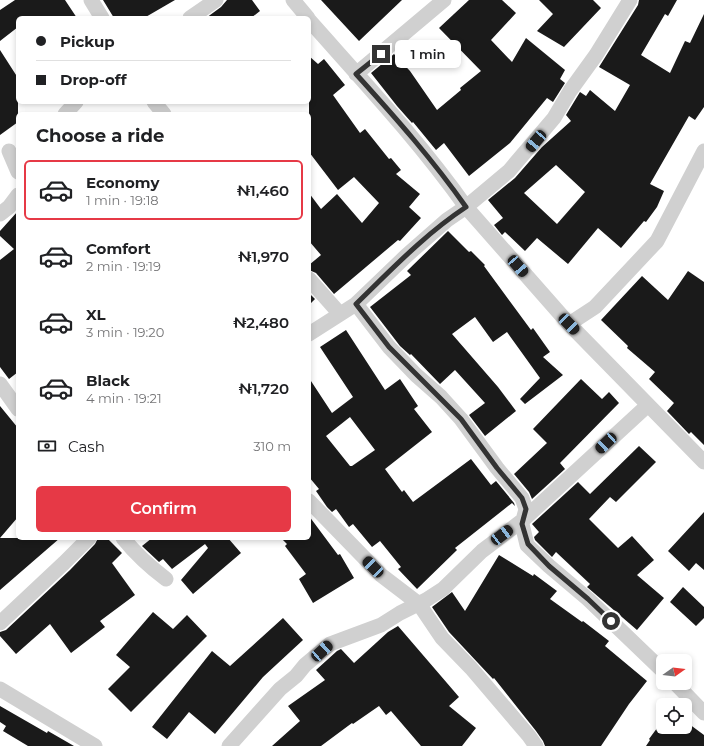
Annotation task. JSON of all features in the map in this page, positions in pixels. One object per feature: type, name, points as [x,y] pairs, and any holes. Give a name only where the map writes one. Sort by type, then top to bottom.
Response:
[{"type":"street","points":[[91,0],[101,16]]},
{"type":"street","points":[[193,16],[216,0]]},
{"type":"street","points":[[293,0],[306,16]]},
{"type":"street","points":[[356,74],[444,0]]},
{"type":"street","points":[[311,333],[356,304],[429,235],[466,207],[509,171],[554,118],[630,0]]},
{"type":"street","points":[[311,22],[402,125],[452,187],[466,207],[569,324],[704,462]]},
{"type":"street","points":[[66,112],[74,104]]},
{"type":"street","points":[[156,104],[162,112]]},
{"type":"street","points":[[9,147],[16,166]]},
{"type":"street","points":[[569,324],[594,307],[657,241],[704,151]]},
{"type":"street","points":[[0,214],[9,207],[16,198]]},
{"type":"street","points":[[311,281],[340,314]]},
{"type":"street","points":[[356,304],[389,347],[461,419],[497,468],[522,498],[526,509],[522,524],[528,544],[549,566],[594,604],[656,664]]},
{"type":"street","points":[[0,384],[16,406]]},
{"type":"street","points":[[229,746],[280,689],[330,644],[381,625],[400,613],[419,604],[443,588],[482,551],[523,520],[648,405]]},
{"type":"street","points":[[311,503],[381,575],[419,604],[442,638],[471,668],[536,746]]},
{"type":"street","points":[[0,623],[64,563],[86,540]]},
{"type":"street","points":[[125,540],[131,548],[166,580]]},
{"type":"street","points":[[0,689],[95,746]]},
{"type":"street","points":[[681,690],[704,713]]},
{"type":"building","points":[[15,0],[65,0],[76,16],[16,16],[16,29],[0,41],[0,10]]},
{"type":"building","points":[[103,0],[175,0],[147,16],[113,16]]},
{"type":"building","points":[[227,0],[252,0],[260,11],[254,16],[209,16],[221,7]]},
{"type":"building","points":[[321,0],[402,0],[359,41]]},
{"type":"building","points":[[469,0],[502,0],[516,13],[491,40],[512,62],[526,38],[565,70],[560,79],[565,83],[553,102],[547,98],[510,143],[469,176],[444,143],[436,150],[413,122],[412,123],[397,106],[371,73],[394,54],[410,71],[437,110],[461,90],[460,88],[481,71],[439,28]]},
{"type":"building","points":[[539,0],[593,0],[601,8],[564,47],[537,31],[553,14]]},
{"type":"building","points":[[639,0],[677,0],[668,16],[665,14],[641,55],[670,73],[685,41],[690,43],[704,14],[704,107],[695,120],[689,116],[650,184],[664,191],[657,207],[646,222],[644,221],[621,248],[598,228],[568,264],[537,238],[525,251],[505,232],[502,235],[494,225],[503,218],[488,200],[515,178],[542,147],[571,121],[566,115],[580,92],[586,96],[590,90],[615,111],[630,85],[599,67],[638,5]],"holes":[[[556,165],[585,192],[557,224],[524,193]]]},
{"type":"building","points":[[0,50],[16,75],[16,104],[18,104],[18,112],[16,112],[16,123],[0,135]]},
{"type":"building","points":[[311,58],[318,64],[324,59],[345,85],[333,95],[360,133],[365,129],[389,159],[391,158],[401,170],[396,174],[420,194],[409,207],[421,218],[400,241],[398,240],[334,294],[316,273],[311,271],[311,263],[321,255],[311,243],[311,196],[321,209],[337,194],[362,223],[379,203],[354,177],[338,190],[311,155],[311,112],[309,112],[309,104],[311,104]]},
{"type":"building","points":[[16,213],[16,374],[9,379],[0,367],[0,260],[14,249],[0,236],[0,231]]},
{"type":"building","points":[[448,231],[469,252],[471,251],[485,265],[484,266],[531,330],[533,328],[550,352],[543,357],[563,375],[525,404],[520,399],[540,378],[507,332],[493,342],[475,317],[452,334],[498,387],[516,411],[485,436],[469,415],[485,403],[455,370],[440,384],[411,354],[410,355],[400,346],[370,307],[411,275],[407,271]]},
{"type":"building","points":[[688,271],[704,282],[704,445],[691,432],[689,434],[667,411],[674,403],[649,379],[655,372],[627,348],[628,346],[601,320],[642,276],[668,300]]},
{"type":"building","points":[[311,295],[315,299],[311,303]]},
{"type":"building","points":[[346,330],[385,390],[400,379],[418,406],[414,409],[432,432],[385,469],[402,492],[404,490],[413,502],[471,459],[491,485],[496,481],[515,506],[512,503],[455,548],[457,550],[417,589],[398,569],[401,567],[380,541],[372,547],[353,524],[349,527],[336,509],[332,512],[327,507],[316,491],[319,489],[311,479],[311,381],[332,413],[353,397],[320,347]],"holes":[[[350,417],[375,450],[350,466],[326,436]]]},
{"type":"building","points":[[581,379],[602,399],[609,392],[619,403],[560,463],[565,469],[532,499],[529,492],[514,474],[547,443],[533,429]]},
{"type":"building","points":[[0,406],[16,426],[16,519],[0,538]]},
{"type":"building","points":[[639,446],[656,462],[616,502],[610,497],[589,519],[618,548],[632,536],[654,560],[637,575],[664,598],[637,630],[587,587],[590,584],[556,552],[552,557],[535,540],[534,537],[539,532],[532,524],[578,482],[590,494]]},
{"type":"building","points":[[704,512],[704,570],[696,563],[689,571],[668,551]]},
{"type":"building","points":[[311,519],[338,555],[340,554],[354,578],[313,603],[299,579],[306,574],[285,546],[287,544],[283,540],[311,540]]},
{"type":"building","points":[[0,538],[16,538],[16,540],[58,540],[0,590]]},
{"type":"building","points":[[97,540],[109,540],[122,553],[112,563],[135,595],[100,621],[105,627],[71,653],[50,624],[16,654],[0,636],[0,632],[6,630],[70,570]]},
{"type":"building","points":[[150,540],[230,540],[241,553],[193,594],[181,580],[208,548],[205,544],[172,569],[163,559],[159,562],[142,546]]},
{"type":"building","points":[[499,555],[533,576],[534,574],[557,591],[550,599],[582,622],[583,621],[609,641],[605,646],[647,681],[629,704],[601,746],[545,746],[536,731],[494,678],[493,679],[449,632],[432,607],[452,592],[465,611]]},
{"type":"building","points":[[683,587],[704,607],[704,618],[696,626],[670,602]]},
{"type":"building","points":[[153,612],[173,629],[187,615],[207,636],[131,712],[108,689],[130,667],[116,655]]},
{"type":"building","points":[[283,618],[303,640],[263,677],[215,734],[189,712],[167,739],[152,727],[212,651],[230,666]]},
{"type":"building","points":[[398,626],[459,697],[449,706],[476,728],[462,746],[421,746],[391,711],[386,715],[379,706],[353,724],[352,723],[321,746],[272,746],[300,721],[288,706],[325,680],[316,670],[341,649],[354,663],[388,632]]},
{"type":"building","points":[[0,706],[47,733],[48,731],[74,746],[28,746],[3,731],[6,726],[0,722]]},
{"type":"building","points":[[692,726],[704,735],[704,746],[646,746],[650,740],[649,739],[656,730],[656,734],[692,734]]},
{"type":"route","points":[[381,54],[356,74],[402,125],[452,187],[466,207],[447,220],[406,256],[356,304],[389,347],[416,375],[441,397],[461,419],[497,468],[522,498],[526,509],[522,524],[528,544],[549,566],[611,621]]}]
